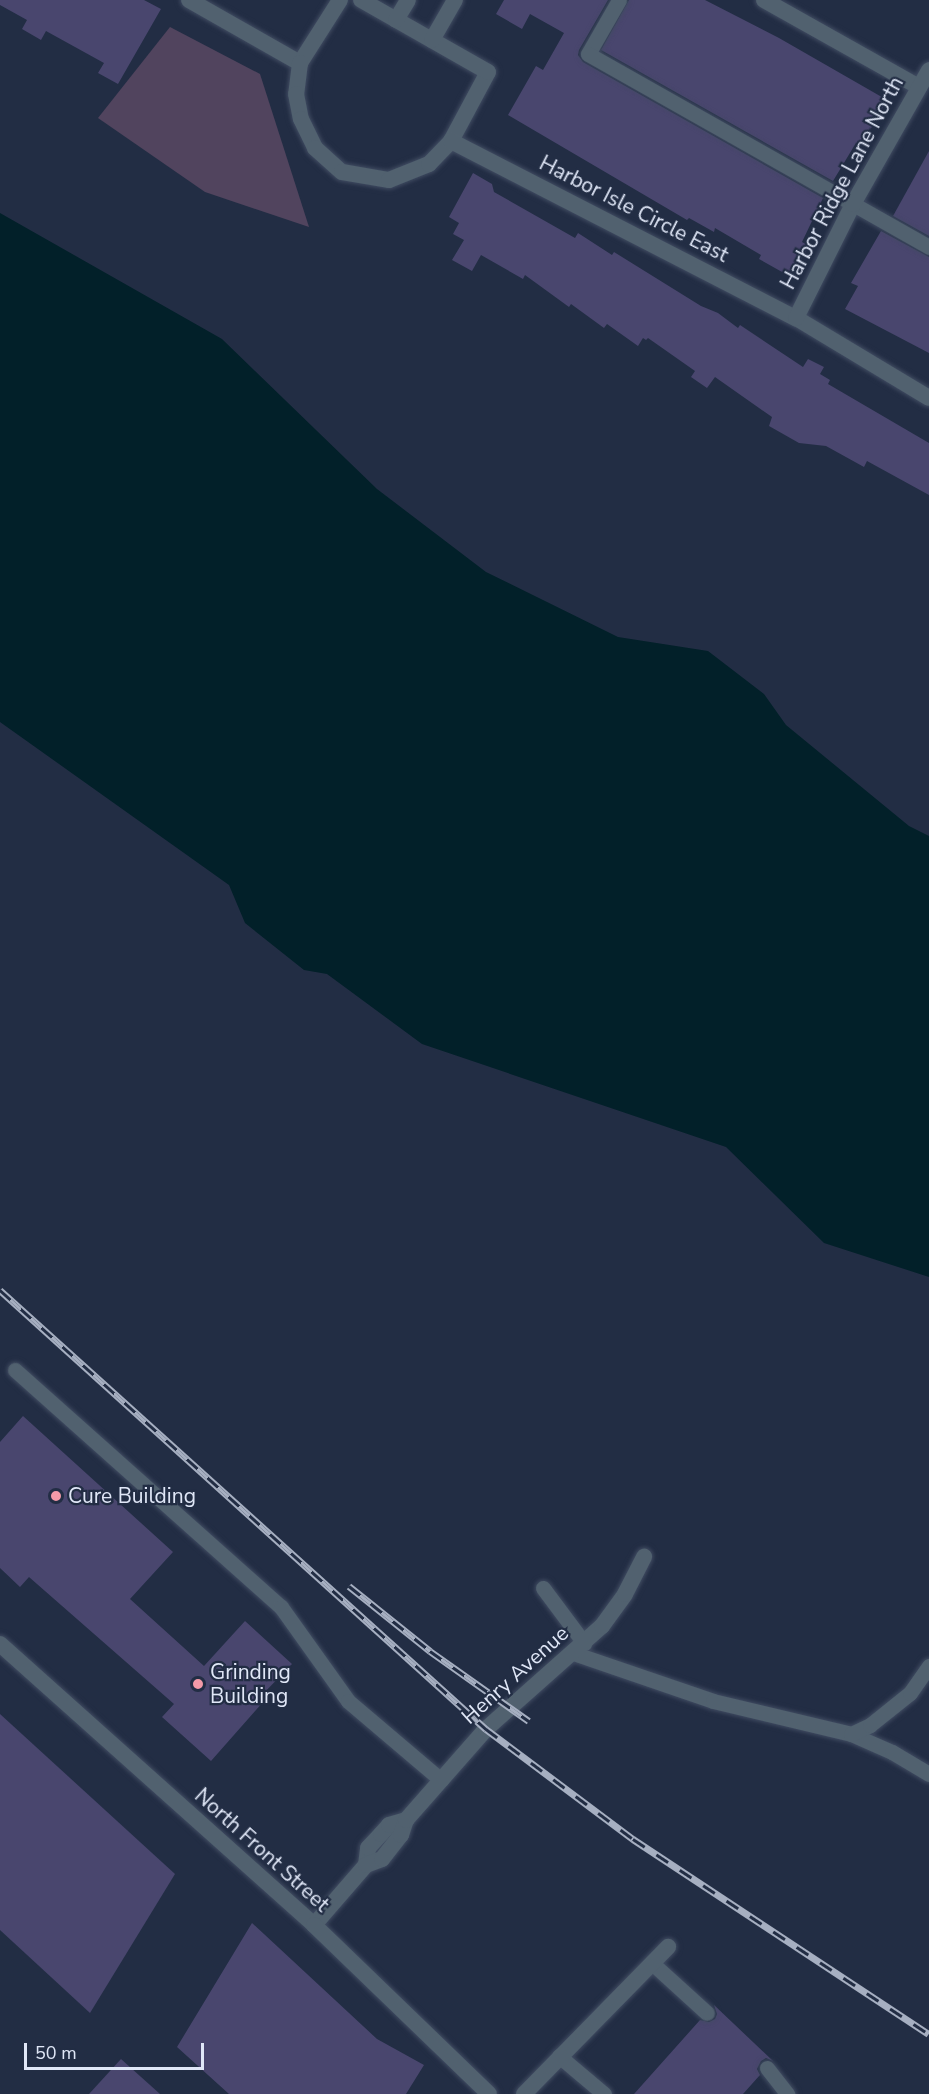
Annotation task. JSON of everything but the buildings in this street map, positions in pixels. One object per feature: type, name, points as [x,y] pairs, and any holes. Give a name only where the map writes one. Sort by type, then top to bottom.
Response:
[{"type":"street","points":[[189,0],[300,63]]},
{"type":"street","points":[[340,0],[300,63],[296,94],[301,118],[315,148],[342,172],[389,180],[429,164],[451,141],[488,72],[361,0]]},
{"type":"street","points":[[396,20],[408,0]]},
{"type":"street","points":[[432,40],[455,0]]},
{"type":"street","points":[[764,0],[920,87]]},
{"type":"street","name":"Harbor Ridge Lane North","points":[[796,318],[853,204],[929,70]]},
{"type":"street","name":"Harbor Isle Circle East","points":[[451,141],[796,318],[929,398]]},
{"type":"street","name":"Henry Avenue","points":[[314,1926],[366,1865],[382,1859],[401,1835],[406,1820],[486,1729],[602,1626],[625,1593],[644,1557]]},
{"type":"street","name":"North Front Street","points":[[0,1644],[314,1926],[489,2094]]},
{"type":"street","points":[[524,2094],[668,1947]]},
{"type":"lane","points":[[619,0],[588,54],[929,247]]},
{"type":"lane","points":[[15,1370],[281,1606],[348,1701],[441,1780]]},
{"type":"lane","points":[[543,1588],[579,1648],[713,1701],[851,1734],[892,1752],[929,1774]]},
{"type":"lane","points":[[851,1734],[870,1725],[910,1693],[929,1666]]},
{"type":"lane","points":[[652,1963],[707,2013]]},
{"type":"lane","points":[[559,2056],[604,2094]]},
{"type":"lane","points":[[767,2068],[787,2094]]},
{"type":"shaded area","points":[[170,27],[260,74],[309,227],[205,192],[98,118]]},
{"type":"water","points":[[0,213],[222,339],[377,489],[486,572],[618,637],[708,651],[764,694],[786,725],[909,826],[929,836],[929,1277],[824,1243],[726,1147],[422,1044],[327,974],[304,970],[245,923],[229,885],[0,722]]},
{"type":"railway","points":[[0,1290],[486,1729],[633,1839],[929,2034]]},
{"type":"railway","points":[[349,1586],[430,1651],[529,1721]]},
{"type":"place","name":"Cure Building","points":[[56,1496]]},
{"type":"place","name":"Grinding Building","points":[[198,1684]]}]
